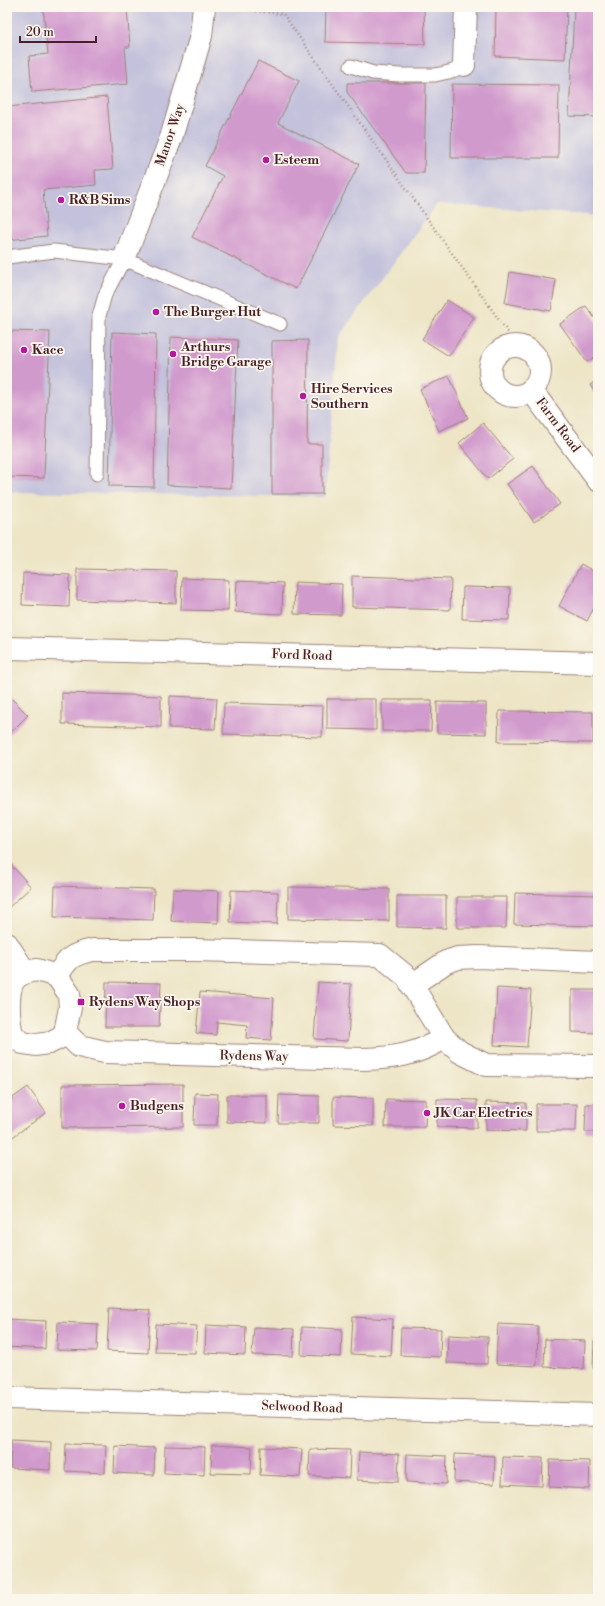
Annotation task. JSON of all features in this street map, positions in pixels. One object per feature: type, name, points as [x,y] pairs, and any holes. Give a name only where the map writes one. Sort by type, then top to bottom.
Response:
[{"type":"street","name":"Manor Way","points":[[124,259],[171,138],[201,36],[204,7]]},
{"type":"street","points":[[464,65],[466,7]]},
{"type":"street","name":"Farm Road","points":[[531,390],[598,480]]},
{"type":"street","name":"Ford Road","points":[[7,648],[598,663]]},
{"type":"street","points":[[7,944],[25,972]]},
{"type":"street","points":[[56,976],[66,962],[77,953],[93,950],[203,950],[380,955],[408,977],[444,1038],[460,1052],[486,1065],[598,1066]]},
{"type":"street","points":[[412,985],[446,962],[458,958],[478,957],[598,962]]},
{"type":"street","points":[[38,970],[56,976],[69,994],[70,1008],[65,1032],[60,1037],[49,1043],[36,1045],[23,1043],[10,1038],[8,1002],[10,989],[15,978],[25,972],[38,970]]},
{"type":"street","name":"Rydens Way","points":[[65,1032],[79,1046],[105,1052],[363,1059],[387,1058],[410,1054],[430,1047],[444,1038]]},
{"type":"street","name":"Selwood Road","points":[[7,1398],[598,1415]]},
{"type":"lane","points":[[352,66],[373,73],[435,75],[453,71],[464,65]]},
{"type":"lane","points":[[7,257],[54,251],[124,259],[280,324]]},
{"type":"lane","points":[[96,474],[99,316],[105,295],[124,259]]},
{"type":"path","points":[[222,7],[283,14],[509,334]]},
{"type":"shaded area","points":[[7,7],[598,7],[598,216],[437,204],[338,338],[325,497],[7,492]]},
{"type":"building","points":[[127,7],[130,47],[125,47],[128,84],[32,92],[29,56],[48,54],[43,8]]},
{"type":"building","points":[[326,7],[424,7],[425,44],[325,42]]},
{"type":"building","points":[[496,7],[567,7],[565,59],[495,56]]},
{"type":"building","points":[[574,7],[598,7],[598,117],[569,116]]},
{"type":"building","points":[[258,61],[299,81],[278,123],[359,164],[296,289],[192,237],[223,176],[205,166]]},
{"type":"building","points":[[347,83],[426,83],[424,173],[406,173],[347,92]]},
{"type":"building","points":[[452,84],[559,85],[558,158],[451,158]]},
{"type":"building","points":[[107,97],[113,169],[95,170],[96,185],[43,190],[47,236],[7,240],[7,107]]},
{"type":"building","points":[[510,272],[556,280],[551,311],[505,303]]},
{"type":"building","points":[[447,300],[474,317],[449,356],[422,339]]},
{"type":"building","points":[[586,306],[598,323],[598,355],[587,362],[560,324]]},
{"type":"building","points":[[7,331],[50,332],[44,478],[7,477]]},
{"type":"building","points":[[112,332],[156,334],[154,487],[109,486]]},
{"type":"building","points":[[171,337],[238,340],[231,488],[167,485]]},
{"type":"building","points":[[308,340],[307,444],[322,444],[322,494],[272,494],[272,341]]},
{"type":"building","points":[[449,376],[468,418],[439,431],[420,389]]},
{"type":"building","points":[[598,379],[598,398],[590,385]]},
{"type":"building","points":[[483,423],[513,459],[488,479],[459,443]]},
{"type":"building","points":[[533,466],[560,504],[534,522],[507,484]]},
{"type":"building","points":[[581,564],[598,574],[598,600],[587,621],[559,606]]},
{"type":"building","points":[[77,569],[176,571],[176,603],[77,600]]},
{"type":"building","points":[[23,573],[70,575],[69,607],[22,605]]},
{"type":"building","points":[[352,576],[451,579],[450,610],[352,607]]},
{"type":"building","points":[[182,578],[229,580],[228,611],[181,610]]},
{"type":"building","points":[[237,581],[283,583],[282,614],[235,612]]},
{"type":"building","points":[[295,582],[342,584],[341,615],[294,614]]},
{"type":"building","points":[[463,587],[510,588],[509,620],[462,619]]},
{"type":"building","points":[[62,693],[161,696],[161,727],[62,724]]},
{"type":"building","points":[[7,694],[28,715],[7,736]]},
{"type":"building","points":[[170,696],[217,698],[215,729],[169,728]]},
{"type":"building","points":[[327,699],[376,699],[376,730],[327,729]]},
{"type":"building","points":[[382,700],[432,700],[431,731],[382,731]]},
{"type":"building","points":[[437,702],[486,703],[486,734],[437,733]]},
{"type":"building","points":[[224,703],[323,706],[322,737],[223,734]]},
{"type":"building","points":[[499,711],[593,712],[593,743],[498,742]]},
{"type":"building","points":[[7,860],[31,887],[8,908],[7,906]]},
{"type":"building","points":[[55,886],[154,889],[153,920],[54,917]]},
{"type":"building","points":[[288,887],[389,889],[389,921],[288,919]]},
{"type":"building","points":[[173,889],[219,891],[218,923],[171,921]]},
{"type":"building","points":[[231,890],[278,892],[277,924],[230,922]]},
{"type":"building","points":[[515,893],[598,895],[598,926],[514,924]]},
{"type":"building","points":[[397,896],[446,896],[446,928],[397,927]]},
{"type":"building","points":[[457,897],[507,897],[506,928],[457,928]]},
{"type":"building","points":[[106,982],[161,983],[159,1027],[105,1027]]},
{"type":"building","points":[[318,982],[351,984],[348,1041],[314,1039]]},
{"type":"building","points":[[497,988],[531,990],[527,1047],[494,1045]]},
{"type":"building","points":[[572,990],[598,990],[598,1033],[572,1032]]},
{"type":"building","points":[[200,992],[274,998],[271,1040],[246,1038],[247,1025],[217,1022],[216,1035],[196,1033]]},
{"type":"building","name":"Budgens","points":[[183,1084],[183,1127],[62,1128],[62,1085]]},
{"type":"building","points":[[28,1087],[46,1113],[7,1141],[7,1102]]},
{"type":"building","points":[[195,1093],[218,1094],[217,1125],[194,1125]]},
{"type":"building","points":[[227,1095],[267,1095],[267,1123],[227,1122]]},
{"type":"building","points":[[279,1095],[319,1096],[319,1123],[278,1123]]},
{"type":"building","points":[[333,1097],[373,1098],[373,1126],[333,1125]]},
{"type":"building","points":[[386,1099],[426,1100],[425,1127],[385,1127]]},
{"type":"building","points":[[437,1099],[477,1100],[477,1128],[437,1127]]},
{"type":"building","points":[[486,1102],[526,1103],[526,1131],[486,1130]]},
{"type":"building","points":[[536,1104],[577,1104],[576,1131],[536,1131]]},
{"type":"building","points":[[586,1104],[598,1104],[598,1132],[585,1132]]},
{"type":"building","points":[[109,1308],[150,1310],[148,1353],[107,1351]]},
{"type":"building","points":[[353,1317],[393,1319],[391,1356],[351,1354]]},
{"type":"building","points":[[7,1319],[46,1321],[45,1349],[7,1347]]},
{"type":"building","points":[[58,1322],[98,1324],[97,1351],[57,1350]]},
{"type":"building","points":[[156,1324],[197,1326],[195,1353],[155,1352]]},
{"type":"building","points":[[498,1324],[538,1326],[537,1366],[496,1364]]},
{"type":"building","points":[[206,1325],[246,1327],[245,1355],[205,1353]]},
{"type":"building","points":[[254,1327],[294,1329],[293,1356],[252,1355]]},
{"type":"building","points":[[302,1327],[342,1329],[341,1357],[301,1355]]},
{"type":"building","points":[[401,1328],[441,1329],[440,1357],[400,1355]]},
{"type":"building","points":[[448,1335],[488,1337],[487,1364],[447,1363]]},
{"type":"building","points":[[545,1339],[585,1341],[584,1369],[544,1367]]},
{"type":"building","points":[[594,1341],[598,1341],[598,1369],[593,1368]]},
{"type":"building","points":[[11,1440],[51,1442],[50,1470],[10,1468]]},
{"type":"building","points":[[66,1444],[106,1445],[105,1473],[65,1471]]},
{"type":"building","points":[[212,1445],[252,1447],[251,1474],[211,1473]]},
{"type":"building","points":[[115,1446],[155,1448],[154,1475],[114,1473]]},
{"type":"building","points":[[165,1446],[205,1447],[204,1475],[164,1473]]},
{"type":"building","points":[[261,1447],[302,1449],[300,1477],[260,1475]]},
{"type":"building","points":[[310,1449],[350,1450],[349,1478],[309,1476]]},
{"type":"building","points":[[359,1452],[399,1454],[398,1482],[357,1480]]},
{"type":"building","points":[[407,1454],[447,1456],[446,1484],[406,1482]]},
{"type":"building","points":[[455,1454],[495,1456],[494,1484],[454,1482]]},
{"type":"building","points":[[503,1457],[543,1458],[542,1486],[502,1484]]},
{"type":"building","points":[[550,1460],[590,1461],[589,1489],[549,1487]]},
{"type":"place","name":"Esteem","points":[[266,160]]},
{"type":"place","name":"R&B Sims","points":[[61,200]]},
{"type":"place","name":"The Burger Hut","points":[[156,312]]},
{"type":"place","name":"Kace","points":[[24,350]]},
{"type":"place","name":"Arthurs Bridge Garage","points":[[173,354]]},
{"type":"place","name":"Hire Services Southern","points":[[303,396]]},
{"type":"place","name":"Rydens Way Shops","points":[[81,1002]]},
{"type":"place","name":"Budgens","points":[[122,1106]]},
{"type":"place","name":"JK Car Electrics","points":[[427,1113]]}]
